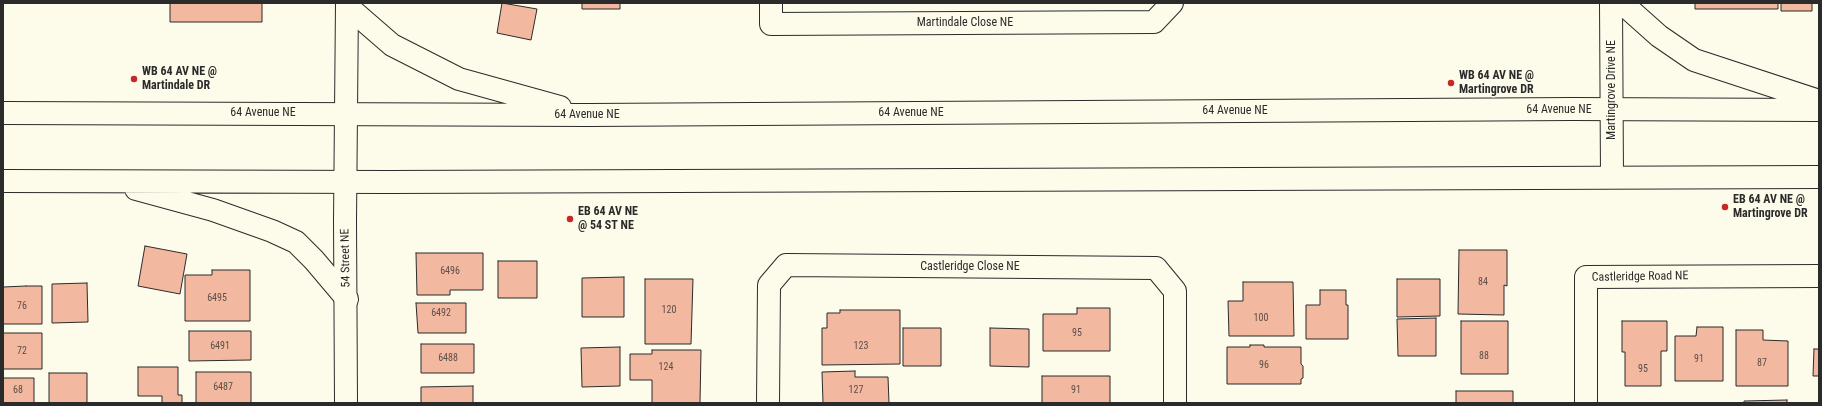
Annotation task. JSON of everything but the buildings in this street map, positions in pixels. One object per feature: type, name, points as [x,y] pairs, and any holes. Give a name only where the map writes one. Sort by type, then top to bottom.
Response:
[{"type":"main road","name":"Martindale Close NE","points":[[771,3],[771,24],[987,24],[1154,22],[1172,3]]},
{"type":"main road","name":"Martingrove Drive NE","points":[[1611,3],[1612,177]]},
{"type":"main road","points":[[1622,3],[1659,36],[1694,60],[1819,101]]},
{"type":"main road","points":[[347,4],[392,45],[459,79],[589,115]]},
{"type":"main road","name":"54 Street NE","points":[[346,403],[347,4]]},
{"type":"main road","name":"64 Avenue NE","points":[[3,113],[589,115],[1819,110]]},
{"type":"main road","points":[[3,181],[346,182],[1819,177]]},
{"type":"main road","points":[[108,181],[213,210],[272,231],[296,242],[314,260],[347,299]]},
{"type":"main road","name":"Castleridge Close NE","points":[[768,403],[769,285],[786,265],[1156,268],[1175,291],[1175,403]]},
{"type":"main road","name":"Castleridge Road NE","points":[[1586,403],[1586,277],[1819,276]]},
{"type":"place","name":"WB 64 AV NE @ Martindale DR","points":[[134,79]]},
{"type":"place","name":"WB 64 AV NE @ Martingrove DR","points":[[1451,83]]},
{"type":"place","name":"EB 64 AV NE @ Martingrove DR","points":[[1725,207]]},
{"type":"place","name":"EB 64 AV NE @ 54 ST NE","points":[[570,219]]}]
